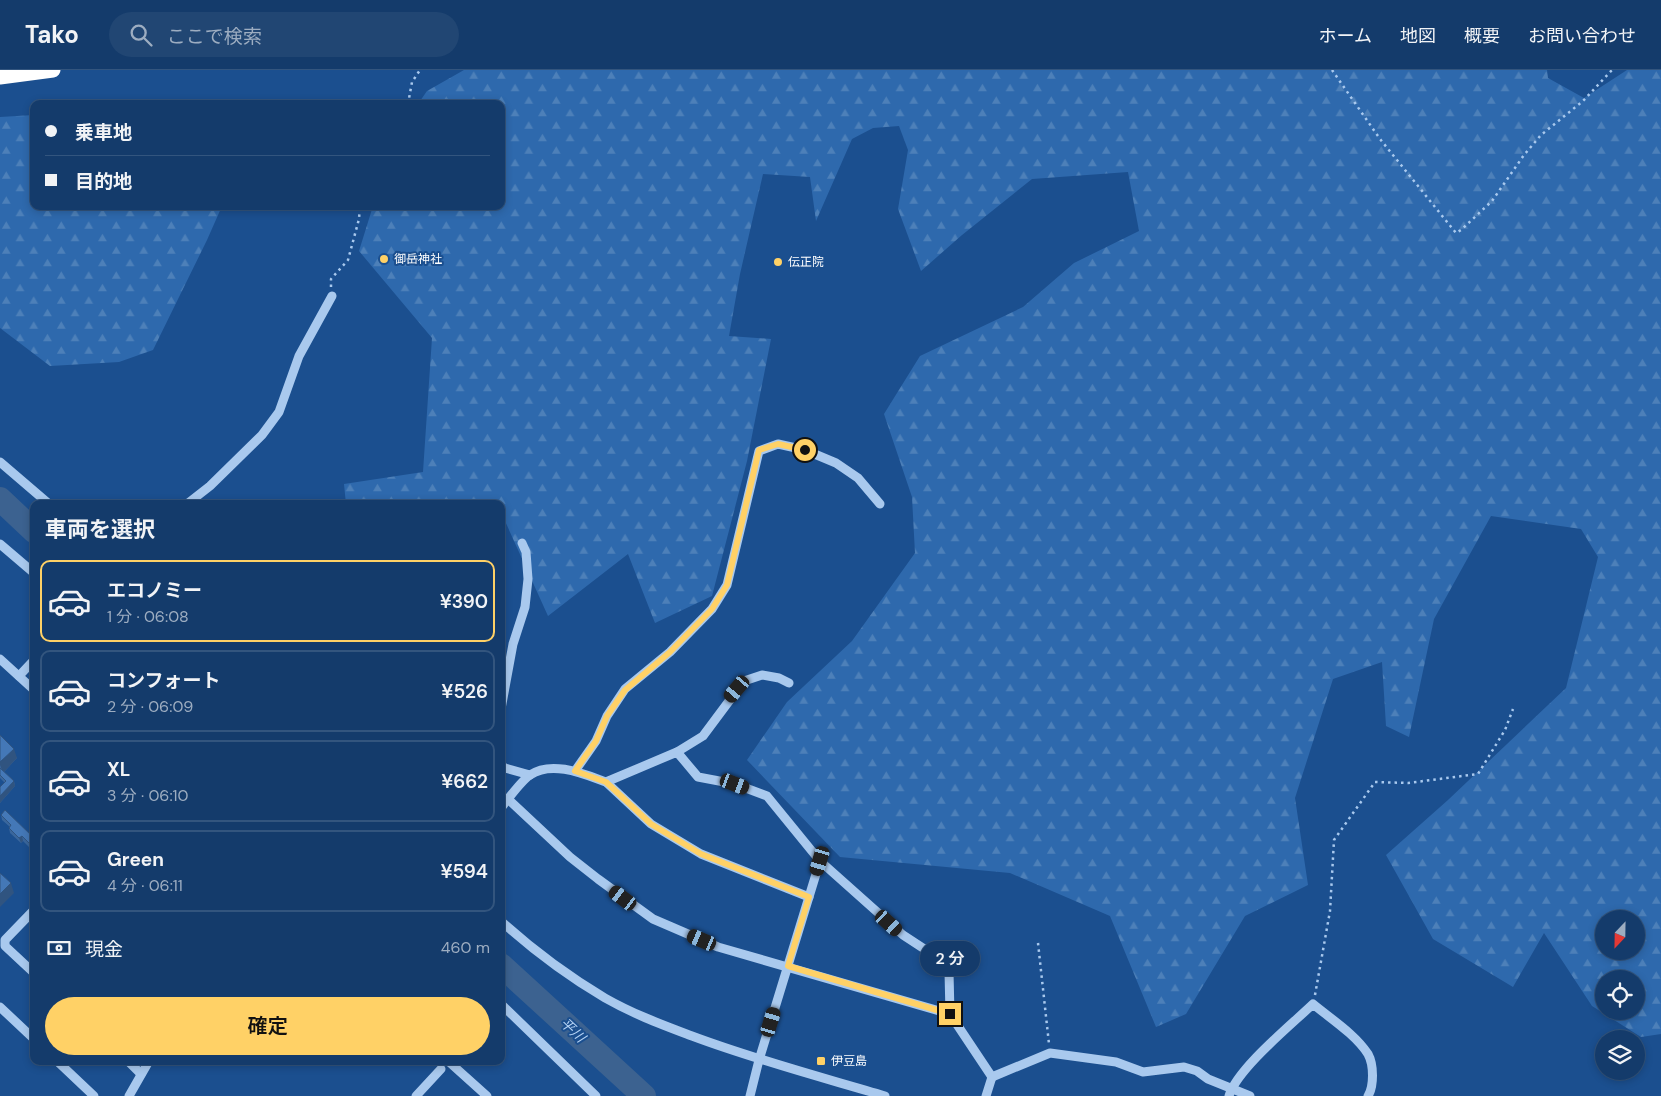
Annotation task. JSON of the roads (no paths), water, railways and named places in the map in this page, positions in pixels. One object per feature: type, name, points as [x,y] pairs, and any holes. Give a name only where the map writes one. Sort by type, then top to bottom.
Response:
[{"type":"highway","points":[[0,77],[53,70]]},
{"type":"street","points":[[192,500],[210,486],[262,435],[279,412],[299,356],[332,296]]},
{"type":"street","points":[[575,771],[596,741],[607,716],[625,690],[670,652],[712,609],[727,585],[759,450],[778,444],[805,450],[828,460],[858,478],[880,504]]},
{"type":"street","points":[[0,462],[44,500]]},
{"type":"street","points":[[505,687],[513,644],[525,607],[528,579],[526,552],[522,542]]},
{"type":"street","points":[[0,544],[30,570]]},
{"type":"street","points":[[0,659],[30,686]]},
{"type":"street","points":[[19,676],[30,664]]},
{"type":"street","points":[[606,782],[677,752],[703,736],[744,681],[762,675],[779,678],[789,683]]},
{"type":"street","points":[[677,752],[698,777],[735,784],[767,796],[820,861],[903,935],[929,952],[949,972],[950,1014],[992,1077]]},
{"type":"street","points":[[505,768],[530,775]]},
{"type":"street","points":[[505,803],[530,775],[548,769],[575,771],[606,782],[651,824],[701,854],[809,897]]},
{"type":"street","points":[[508,799],[570,857],[653,919],[718,947],[950,1014]]},
{"type":"street","points":[[750,1096],[759,1060],[820,861]]},
{"type":"street","points":[[30,914],[6,940],[5,946],[30,969]]},
{"type":"street","points":[[505,924],[550,961],[613,1002],[660,1025],[759,1060],[886,1096]]},
{"type":"street","points":[[1230,1093],[1257,1056],[1313,1004],[1354,1038],[1369,1056],[1372,1073],[1371,1092],[1368,1096]]},
{"type":"street","points":[[0,1007],[30,1035]]},
{"type":"street","points":[[505,1008],[596,1096]]},
{"type":"street","points":[[986,1096],[992,1077],[1050,1053],[1116,1062],[1143,1072],[1184,1066],[1230,1093],[1250,1096]]},
{"type":"street","points":[[61,1065],[94,1096]]},
{"type":"street","points":[[132,1065],[141,1074]]},
{"type":"street","points":[[130,1096],[147,1065]]},
{"type":"street","points":[[452,1065],[483,1095]]},
{"type":"street","points":[[416,1096],[441,1069]]},
{"type":"waterway","name":"平川","points":[[0,499],[30,527]]},
{"type":"waterway","name":"平川","points":[[505,969],[644,1096]]},
{"type":"place","name":"御岳神社","points":[[384,259]]},
{"type":"place","name":"伝正院","points":[[778,262]]},
{"type":"place","name":"伊豆島","points":[[821,1061]]}]
